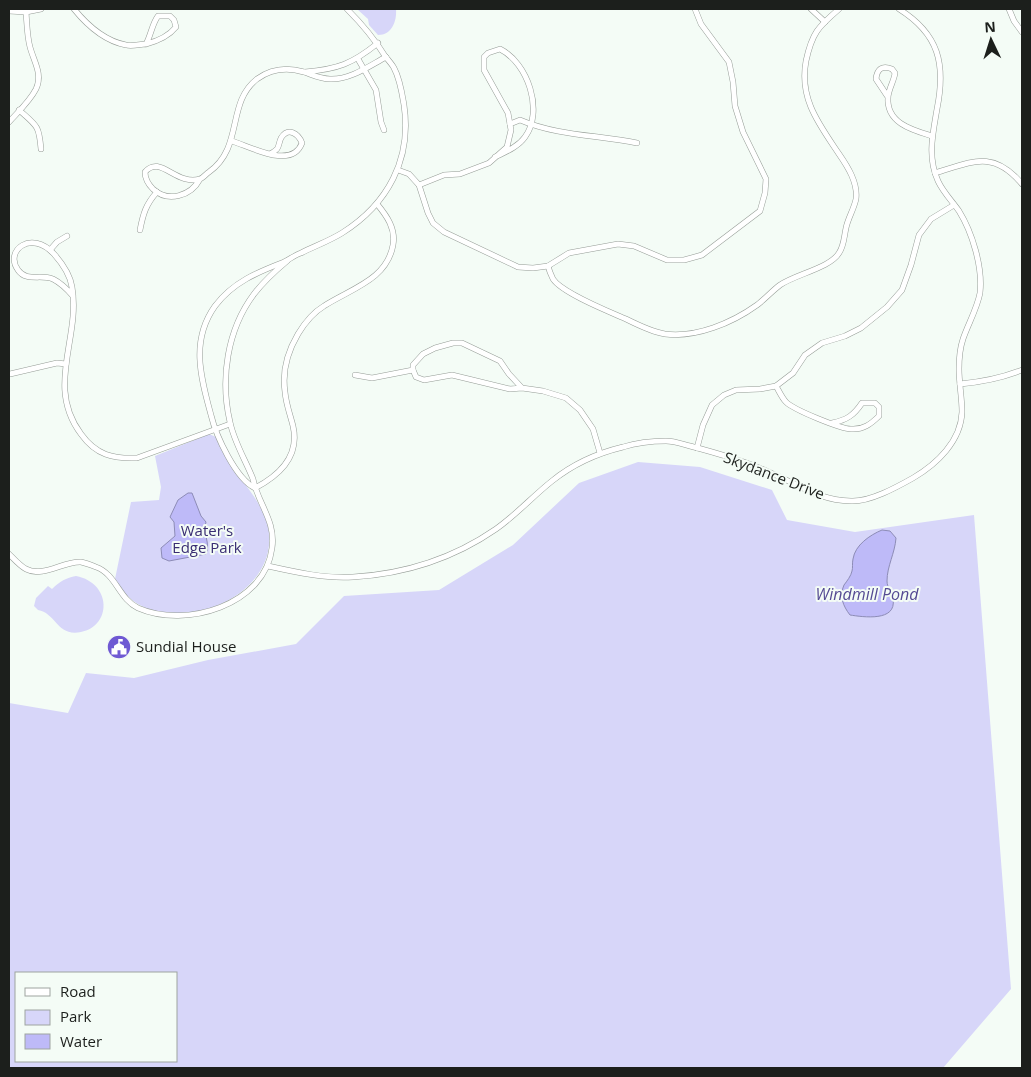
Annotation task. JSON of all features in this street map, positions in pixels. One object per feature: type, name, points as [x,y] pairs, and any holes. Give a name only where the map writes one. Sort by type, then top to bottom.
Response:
[{"type":"street","points":[[9,11],[26,12],[41,9]]},
{"type":"street","points":[[74,9],[84,22],[113,41],[127,46],[146,44],[171,34],[176,27],[174,20],[170,16],[158,16],[146,44]]},
{"type":"street","points":[[255,488],[247,484],[232,463],[214,429],[200,371],[200,347],[206,324],[215,306],[247,277],[287,261],[342,233],[363,218],[378,204],[398,170],[405,140],[405,115],[402,93],[394,68],[368,30],[347,9]]},
{"type":"street","points":[[398,170],[409,174],[419,185],[433,223],[444,232],[518,267],[548,266],[569,253],[618,244],[634,246],[666,260],[684,260],[702,255],[760,211],[765,193],[766,179],[743,132],[735,106],[729,62],[699,21],[695,9]]},
{"type":"street","points":[[811,9],[825,22]]},
{"type":"street","points":[[548,266],[554,280],[578,297],[638,325],[665,334],[690,333],[716,327],[741,315],[795,276],[833,260],[843,244],[846,228],[856,199],[852,177],[812,112],[806,93],[804,74],[809,48],[817,29],[839,9]]},
{"type":"street","name":"Skydance Drive","points":[[268,566],[303,574],[351,578],[407,569],[449,556],[497,528],[555,479],[591,456],[627,445],[668,441],[697,448],[771,473],[813,494],[853,502],[889,492],[925,471],[948,450],[959,429],[962,413],[959,367],[962,342],[980,292],[980,272],[977,252],[961,214],[938,182],[932,162],[932,136],[941,74],[940,58],[932,41],[922,27],[899,9]]},
{"type":"street","points":[[1009,9],[1022,32]]},
{"type":"street","points":[[9,122],[32,96],[39,81],[39,71],[27,34],[26,12]]},
{"type":"street","points":[[305,72],[325,70],[358,59],[378,43]]},
{"type":"street","points":[[419,185],[444,175],[460,174],[489,162],[516,146],[525,137],[533,110],[532,95],[518,65],[509,54],[500,49],[488,53],[484,57],[484,70],[508,113],[511,130],[507,147],[496,157]]},
{"type":"street","points":[[200,178],[197,184],[176,197],[166,197],[157,192],[145,178],[145,172],[149,167],[161,166],[186,179],[200,178],[216,168],[232,141],[243,96],[256,80],[277,70],[291,69],[316,77],[342,78],[386,57]]},
{"type":"street","points":[[358,59],[376,90],[384,130]]},
{"type":"street","points":[[888,97],[894,82],[895,73],[892,69],[884,67],[880,68],[876,79],[888,97],[894,118],[902,126],[932,136]]},
{"type":"street","points":[[20,110],[37,125],[41,149]]},
{"type":"street","points":[[510,124],[520,120],[530,125],[567,134],[637,143]]},
{"type":"street","points":[[232,141],[270,154],[284,156],[294,153],[299,149],[302,143],[300,137],[290,132],[285,134],[280,139],[278,149],[270,154]]},
{"type":"street","points":[[935,173],[987,160],[1011,171],[1022,184]]},
{"type":"street","points":[[140,230],[145,207],[157,192]]},
{"type":"street","points":[[255,488],[282,470],[294,448],[295,435],[285,392],[284,376],[288,358],[296,338],[323,306],[369,280],[382,270],[387,262],[394,240],[392,225],[378,204]]},
{"type":"street","points":[[697,448],[703,425],[712,405],[724,395],[736,390],[776,386],[793,372],[805,355],[822,343],[845,336],[862,328],[887,308],[902,290],[912,265],[919,235],[931,219],[954,205]]},
{"type":"street","points":[[50,250],[57,242],[67,236]]},
{"type":"street","points":[[73,296],[65,287],[53,279],[43,276],[23,276],[16,269],[14,260],[16,252],[21,246],[28,242],[38,242],[50,250],[66,270],[72,285],[74,304],[64,387],[68,413],[87,443],[107,456],[137,458],[230,424]]},
{"type":"street","points":[[9,554],[25,569],[37,572],[82,562],[98,568],[110,576],[124,598],[136,607],[152,612],[176,615],[198,614],[222,606],[240,597],[256,584],[268,566],[272,547],[272,528],[230,424],[226,371],[230,346],[236,329],[253,295],[265,280],[287,261]]},
{"type":"street","points":[[522,388],[500,361],[462,343],[453,343],[435,348],[423,354],[413,365],[416,377],[424,380],[452,375],[510,389],[522,388],[543,391],[566,398],[580,410],[592,429],[600,454]]},
{"type":"street","points":[[10,374],[57,363],[66,364]]},
{"type":"street","points":[[354,375],[372,378],[413,370]]},
{"type":"street","points":[[960,384],[1005,377],[1022,370]]},
{"type":"street","points":[[776,386],[785,402],[797,409],[832,423],[851,429],[868,426],[879,416],[879,407],[875,403],[862,403],[851,416],[842,421],[832,423]]},
{"type":"green space","points":[[357,9],[396,9],[393,27],[387,33],[378,35],[369,25],[368,19]]},
{"type":"green space","name":"Water's Edge Park","points":[[209,434],[216,437],[228,460],[253,494],[263,513],[269,532],[267,554],[258,574],[243,590],[224,602],[202,611],[180,614],[158,612],[134,602],[115,579],[131,502],[159,500],[161,487],[155,456]]},
{"type":"green space","points":[[638,462],[700,467],[772,490],[787,520],[855,532],[974,515],[1011,989],[943,1068],[9,1068],[9,703],[68,713],[86,673],[134,678],[208,660],[296,644],[344,596],[439,590],[513,545],[579,483]]},
{"type":"green space","points":[[76,576],[88,580],[96,587],[102,595],[104,604],[103,613],[98,622],[91,628],[73,633],[62,628],[49,615],[34,606],[36,598],[48,586],[52,589],[63,580]]},
{"type":"water","points":[[188,493],[192,493],[201,516],[206,522],[206,554],[169,561],[162,558],[161,548],[175,536],[174,522],[170,517],[178,500]]},
{"type":"water","name":"Windmill Pond","points":[[882,530],[890,531],[896,538],[887,581],[893,599],[893,606],[885,615],[863,617],[850,615],[845,608],[842,593],[851,573],[854,554],[864,541]]},
{"type":"place","name":"Sundial House","points":[[119,647]]}]
